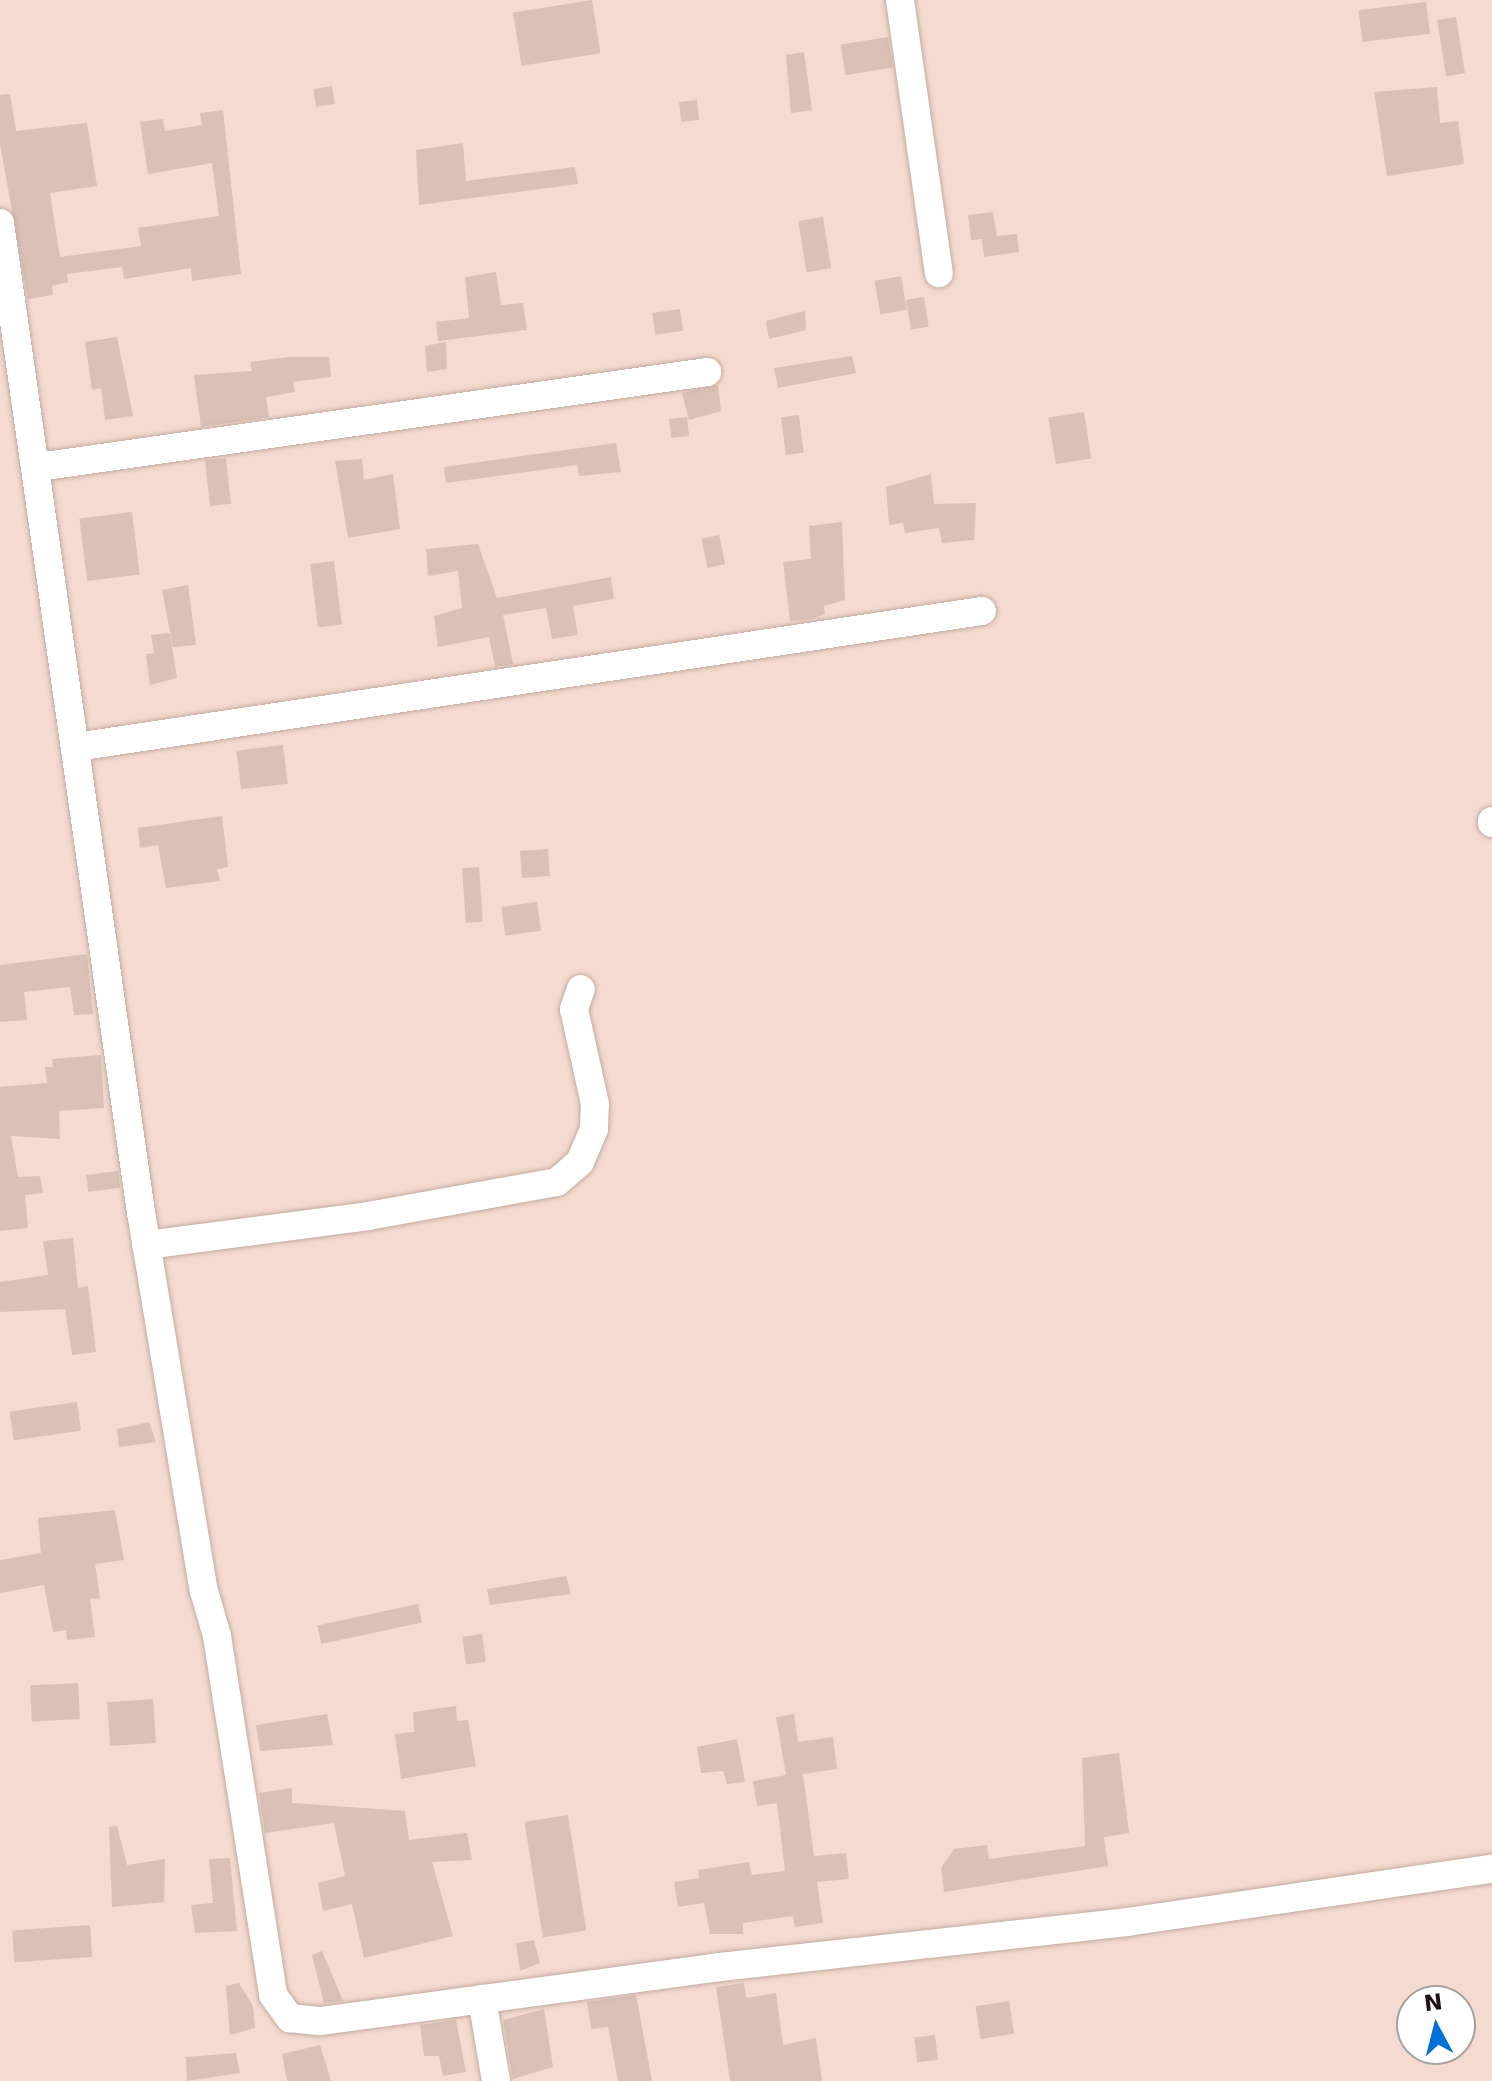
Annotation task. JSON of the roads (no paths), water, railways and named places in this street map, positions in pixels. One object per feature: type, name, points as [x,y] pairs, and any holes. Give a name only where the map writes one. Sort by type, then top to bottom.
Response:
[{"type":"street","points":[[900,0],[939,273]]},
{"type":"street","points":[[0,223],[38,467],[146,1245],[204,1591],[217,1636],[273,1995],[290,2018],[321,2021],[1127,1922],[1492,1869]]},
{"type":"street","points":[[38,467],[707,372]]},
{"type":"street","points":[[76,747],[982,611]]},
{"type":"street","points":[[146,1245],[368,1216],[557,1182],[580,1162],[594,1129],[595,1104],[574,1009],[581,989]]},
{"type":"street","points":[[482,1999],[496,2081]]}]
